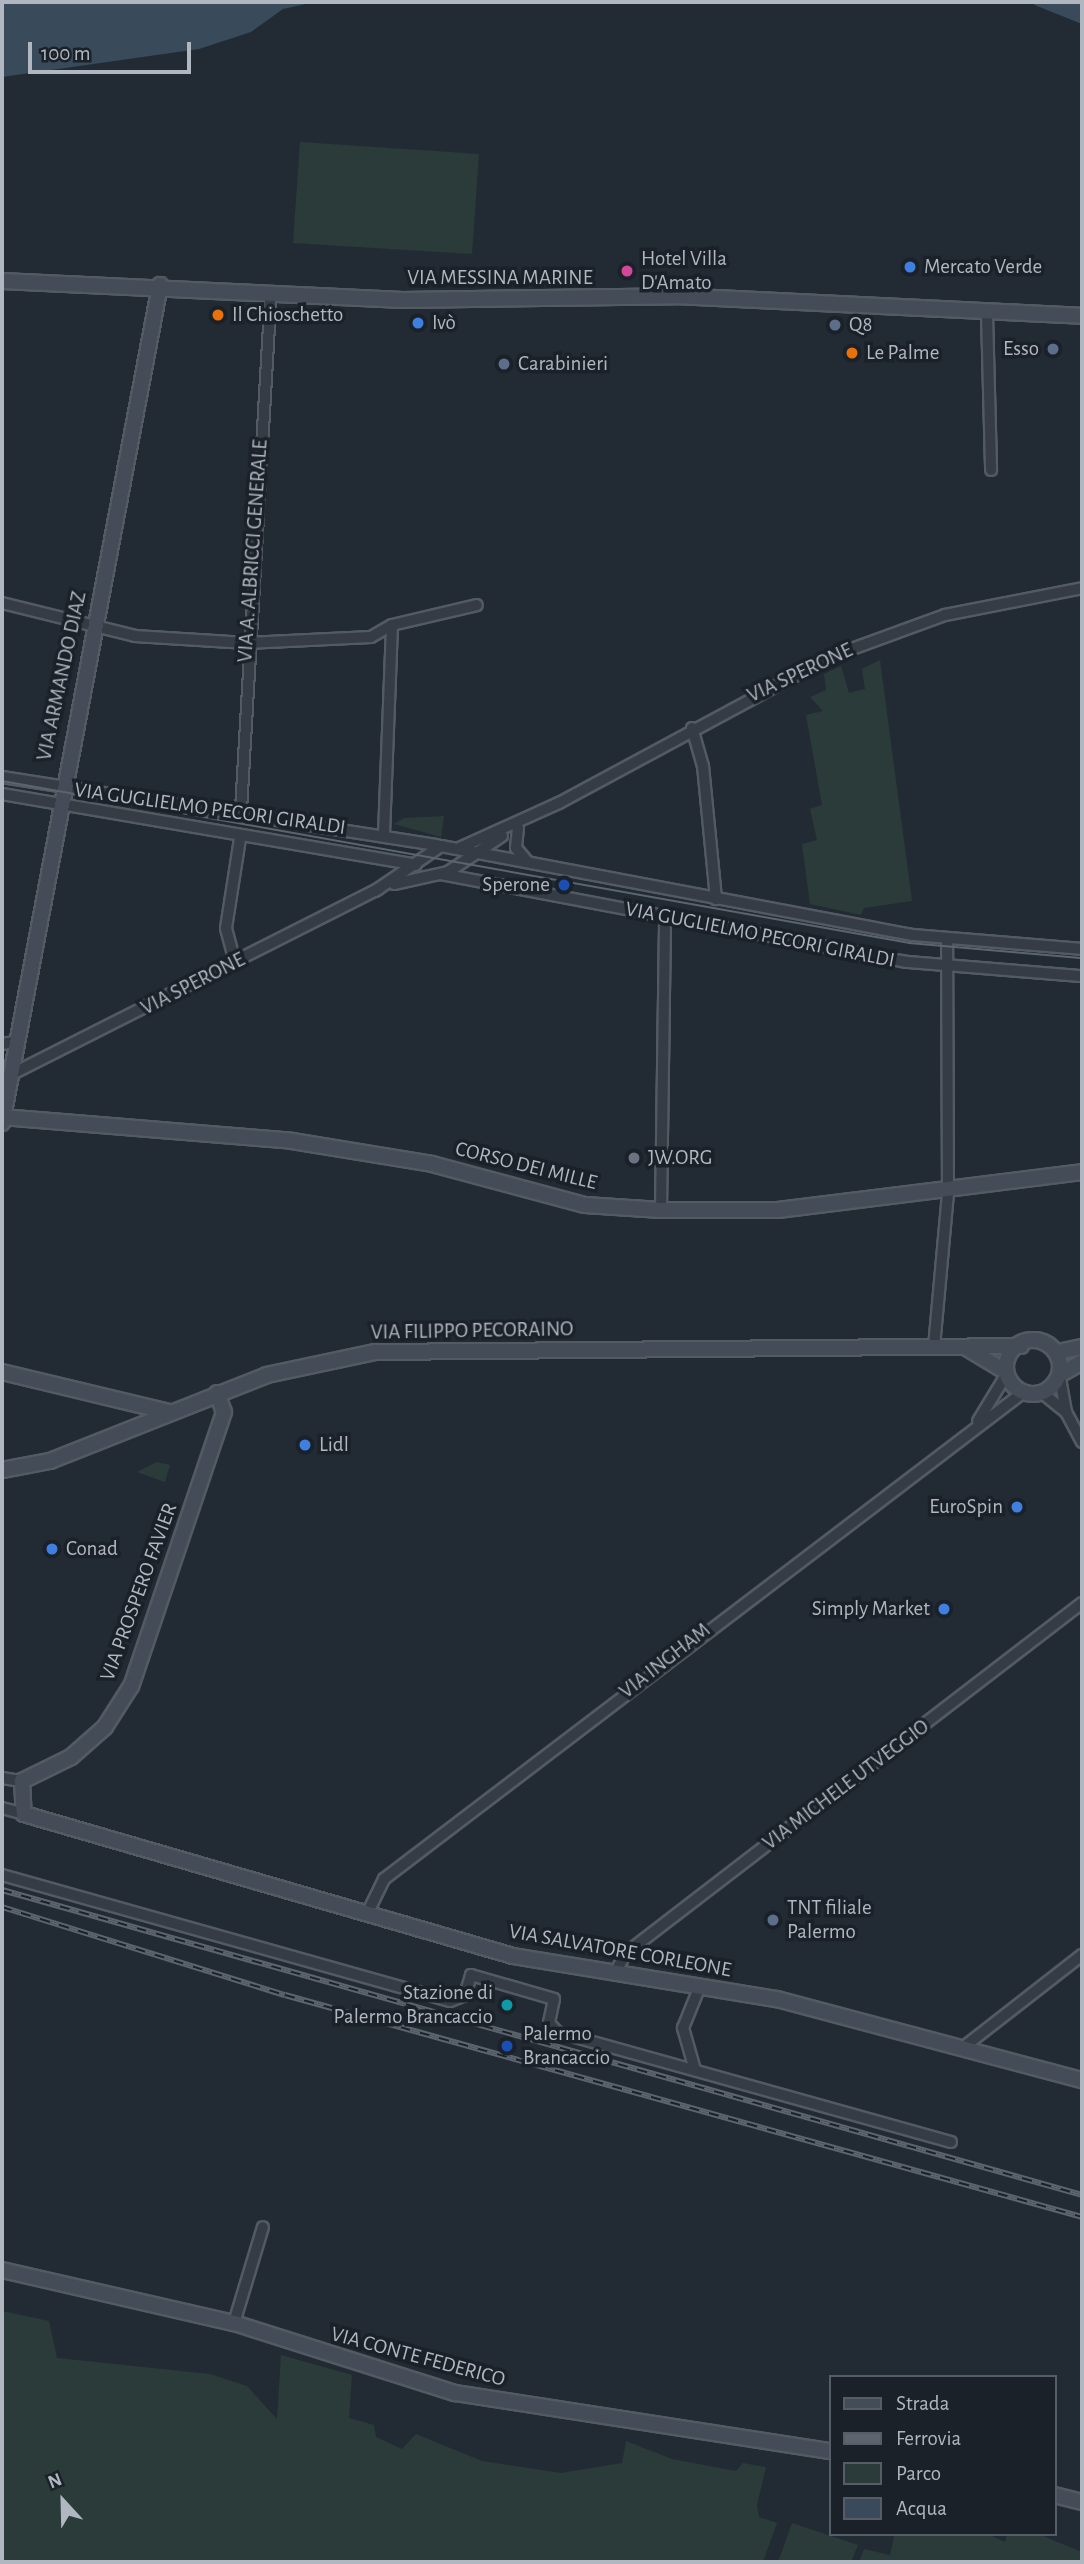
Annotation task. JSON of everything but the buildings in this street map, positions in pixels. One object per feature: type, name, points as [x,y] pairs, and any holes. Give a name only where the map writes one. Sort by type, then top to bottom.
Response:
[{"type":"street","name":"VIA MESSINA MARINE","points":[[2,281],[160,285],[484,302],[677,296],[987,314],[1082,316]]},
{"type":"street","name":"VIA ARMANDO DIAZ","points":[[2,1119],[10,1075],[8,1043],[94,626],[160,285]]},
{"type":"street","name":"VIA A. ALBRICCI GENERALE","points":[[241,810],[247,643],[271,292]]},
{"type":"street","points":[[987,314],[991,470]]},
{"type":"street","name":"VIA SPERONE","points":[[539,812],[692,728],[878,638],[959,612],[1082,588]]},
{"type":"street","points":[[2,603],[135,636],[247,643],[371,637],[392,625],[477,605]]},
{"type":"street","points":[[384,834],[392,625]]},
{"type":"street","points":[[692,728],[703,766],[716,899]]},
{"type":"street","name":"VIA GUGLIELMO PECORI GIRALDI","points":[[2,777],[61,788],[241,810],[384,834],[452,850]]},
{"type":"street","name":"VIA GUGLIELMO PECORI GIRALDI","points":[[2,794],[240,839],[427,867],[666,917],[946,968],[1082,976]]},
{"type":"street","points":[[375,891],[391,879],[427,867],[452,850],[472,851],[518,828],[539,812]]},
{"type":"street","points":[[375,891],[427,867],[452,850],[539,812]]},
{"type":"street","points":[[518,828],[516,848],[529,863]]},
{"type":"street","points":[[235,962],[226,928],[240,839]]},
{"type":"street","name":"VIA GUGLIELMO PECORI GIRALDI","points":[[472,851],[947,941],[1082,949]]},
{"type":"street","points":[[388,860],[391,879]]},
{"type":"street","name":"VIA SPERONE","points":[[10,1075],[375,891]]},
{"type":"street","points":[[661,1210],[666,917]]},
{"type":"street","points":[[933,1347],[948,1194],[947,941]]},
{"type":"street","name":"CORSO DEI MILLE","points":[[2,1119],[292,1141],[432,1164],[584,1205],[661,1210],[778,1210],[948,1194],[1082,1172]]},
{"type":"street","points":[[977,1423],[1004,1373],[1006,1356],[1021,1346],[1044,1344],[1058,1352],[1082,1347]]},
{"type":"street","points":[[964,1346],[1066,1412]]},
{"type":"street","name":"VIA FILIPPO PECORAINO","points":[[2,1470],[50,1461],[123,1429],[217,1393],[315,1362],[375,1352],[1021,1346]]},
{"type":"street","points":[[1058,1352],[1066,1412],[1082,1442]]},
{"type":"street","points":[[1033,1391],[1082,1362]]},
{"type":"street","points":[[2,1371],[168,1412]]},
{"type":"street","name":"VIA INGHAM","points":[[368,1912],[384,1880],[977,1423],[1033,1391]]},
{"type":"street","name":"VIA PROSPERO FAVIER","points":[[22,1781],[71,1757],[105,1727],[131,1686],[224,1412],[217,1393]]},
{"type":"street","points":[[123,1429],[133,1403]]},
{"type":"street","name":"VIA MICHELE UTVEGGIO","points":[[616,1971],[626,1954],[1082,1603]]},
{"type":"street","points":[[2,1778],[22,1781],[24,1814],[2,1808]]},
{"type":"street","name":"VIA SALVATORE CORLEONE","points":[[24,1814],[513,1956],[700,1986],[965,2046],[1082,2080]]},
{"type":"street","points":[[2,1875],[450,2001],[465,1995],[471,1975],[554,1999],[549,2023],[557,2032],[951,2142]]},
{"type":"street","points":[[965,2046],[1082,1955]]},
{"type":"street","points":[[695,2070],[683,2028],[700,1986]]},
{"type":"street","points":[[234,2323],[263,2227]]},
{"type":"street","name":"VIA CONTE FEDERICO","points":[[2,2270],[234,2323],[455,2393],[828,2451]]},
{"type":"street","points":[[1056,2496],[1082,2502]]},
{"type":"green space","points":[[300,142],[479,154],[472,254],[293,243]]},
{"type":"green space","points":[[880,660],[912,901],[864,908],[861,915],[810,904],[802,844],[817,840],[810,809],[822,805],[806,715],[823,711],[810,697],[826,690],[824,674],[841,666],[849,693],[865,689],[862,669]]},
{"type":"green space","points":[[444,816],[441,837],[394,824],[404,818]]},
{"type":"green space","points":[[157,1462],[170,1465],[165,1482],[137,1472]]},
{"type":"green space","points":[[2,2311],[49,2321],[57,2358],[210,2374],[247,2386],[277,2419],[281,2355],[352,2375],[349,2418],[374,2425],[376,2437],[402,2449],[416,2434],[482,2461],[561,2473],[622,2463],[626,2441],[672,2459],[736,2471],[743,2463],[766,2467],[757,2505],[759,2517],[777,2523],[763,2562],[2,2562]]},
{"type":"green space","points":[[792,2523],[858,2545],[851,2562],[778,2562]]},
{"type":"green space","points":[[992,2536],[1005,2542],[1006,2536],[1043,2536],[1082,2552],[1082,2562],[859,2562],[864,2549],[890,2555],[894,2537]]},
{"type":"water","points":[[2,2],[315,2],[283,9],[251,32],[199,49],[2,77]]},
{"type":"water","points":[[1030,2],[1082,2],[1082,24],[1037,6]]},
{"type":"tram line","points":[[2,781],[910,943],[1082,958]]},
{"type":"railway","points":[[2,1890],[1082,2195]]},
{"type":"railway","points":[[2,1907],[285,1995],[1082,2217]]},
{"type":"place","name":"Mercato Verde","points":[[910,267]]},
{"type":"place","name":"Hotel Villa D'Amato","points":[[627,271]]},
{"type":"place","name":"Il Chioschetto","points":[[218,315]]},
{"type":"place","name":"Ivò","points":[[418,323]]},
{"type":"place","name":"Q8","points":[[835,325]]},
{"type":"place","name":"Esso","points":[[1053,349]]},
{"type":"place","name":"Le Palme","points":[[852,353]]},
{"type":"place","name":"Carabinieri","points":[[504,364]]},
{"type":"place","name":"Sperone","points":[[564,885]]},
{"type":"place","name":"JW.ORG","points":[[634,1158]]},
{"type":"place","name":"Lidl","points":[[305,1445]]},
{"type":"place","name":"EuroSpin","points":[[1017,1507]]},
{"type":"place","name":"Conad","points":[[52,1549]]},
{"type":"place","name":"Simply Market","points":[[944,1609]]},
{"type":"place","name":"TNT filiale Palermo","points":[[773,1920]]},
{"type":"place","name":"Stazione di Palermo Brancaccio","points":[[507,2005]]},
{"type":"place","name":"Palermo Brancaccio","points":[[507,2046]]}]
